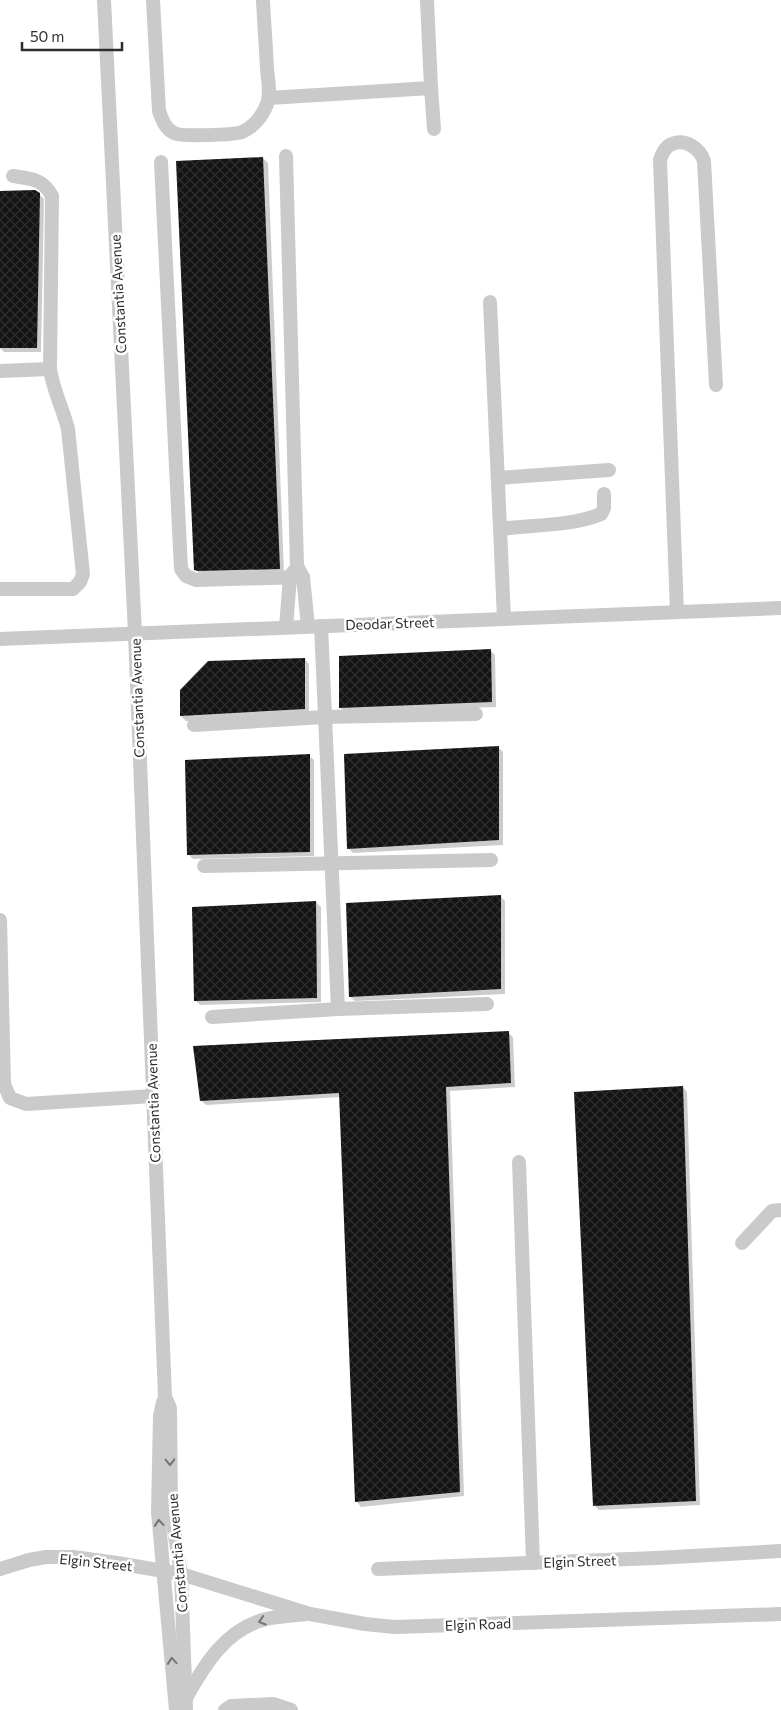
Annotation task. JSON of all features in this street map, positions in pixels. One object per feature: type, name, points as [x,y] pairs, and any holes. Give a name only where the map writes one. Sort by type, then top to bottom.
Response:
[{"type":"street","name":"Constantia Avenue","points":[[104,0],[134,633],[165,1397],[170,1408],[172,1524],[181,1574],[186,1704]]},
{"type":"street","points":[[153,0],[159,111],[169,130],[185,136],[240,132],[250,128],[257,121],[267,104],[269,98],[262,0]]},
{"type":"street","points":[[427,0],[434,129]]},
{"type":"street","points":[[269,98],[432,88]]},
{"type":"street","points":[[678,612],[660,160],[664,150],[671,144],[682,143],[692,146],[701,153],[704,161],[716,385]]},
{"type":"street","points":[[286,156],[297,574],[286,627]]},
{"type":"street","points":[[160,162],[181,569],[186,576],[196,580],[297,574]]},
{"type":"street","points":[[0,589],[74,589],[80,582],[83,574],[68,430],[64,410],[52,381],[50,369],[52,196],[47,186],[34,180],[13,176]]},
{"type":"street","points":[[490,302],[504,619]]},
{"type":"street","points":[[0,371],[50,369]]},
{"type":"street","points":[[498,478],[609,470]]},
{"type":"street","points":[[500,529],[556,524],[592,518],[601,514],[604,508],[604,494]]},
{"type":"street","points":[[297,574],[315,626],[325,717],[338,1009]]},
{"type":"street","name":"Deodar Street","points":[[0,639],[781,608]]},
{"type":"street","points":[[194,725],[325,717],[476,714]]},
{"type":"street","points":[[204,866],[491,860]]},
{"type":"street","points":[[0,920],[4,1084],[10,1098],[26,1104],[153,1096]]},
{"type":"street","points":[[212,1017],[338,1009],[487,1004]]},
{"type":"street","points":[[519,1162],[533,1563]]},
{"type":"street","points":[[742,1243],[772,1211],[781,1210]]},
{"type":"street","name":"Constantia Avenue","points":[[165,1397],[160,1416],[158,1488],[176,1710]]},
{"type":"street","name":"Elgin Street","points":[[378,1569],[781,1551]]},
{"type":"street","name":"Elgin Street","points":[[0,1569],[46,1557],[72,1557],[181,1574]]},
{"type":"street","name":"Elgin Road","points":[[181,1574],[310,1614],[365,1624],[395,1627],[781,1614]]},
{"type":"street","points":[[186,1704],[204,1665],[236,1632],[265,1619],[310,1614]]},
{"type":"street","points":[[225,1710],[230,1706],[274,1704],[291,1710]]},
{"type":"building","points":[[263,157],[280,569],[198,571],[194,570],[176,161]]},
{"type":"building","points":[[35,190],[40,193],[37,348],[0,348],[0,191]]},
{"type":"building","points":[[491,649],[492,702],[339,708],[339,656]]},
{"type":"building","points":[[305,658],[305,709],[180,716],[180,690],[208,661]]},
{"type":"building","points":[[499,746],[499,840],[347,849],[344,754]]},
{"type":"building","points":[[310,754],[310,852],[187,855],[185,760]]},
{"type":"building","points":[[501,895],[501,989],[349,997],[346,903]]},
{"type":"building","points":[[316,901],[317,998],[194,1001],[192,907]]},
{"type":"building","points":[[509,1031],[511,1083],[446,1087],[460,1492],[355,1502],[339,1093],[200,1101],[193,1046]]},
{"type":"building","points":[[683,1086],[696,1501],[593,1506],[574,1092]]}]
